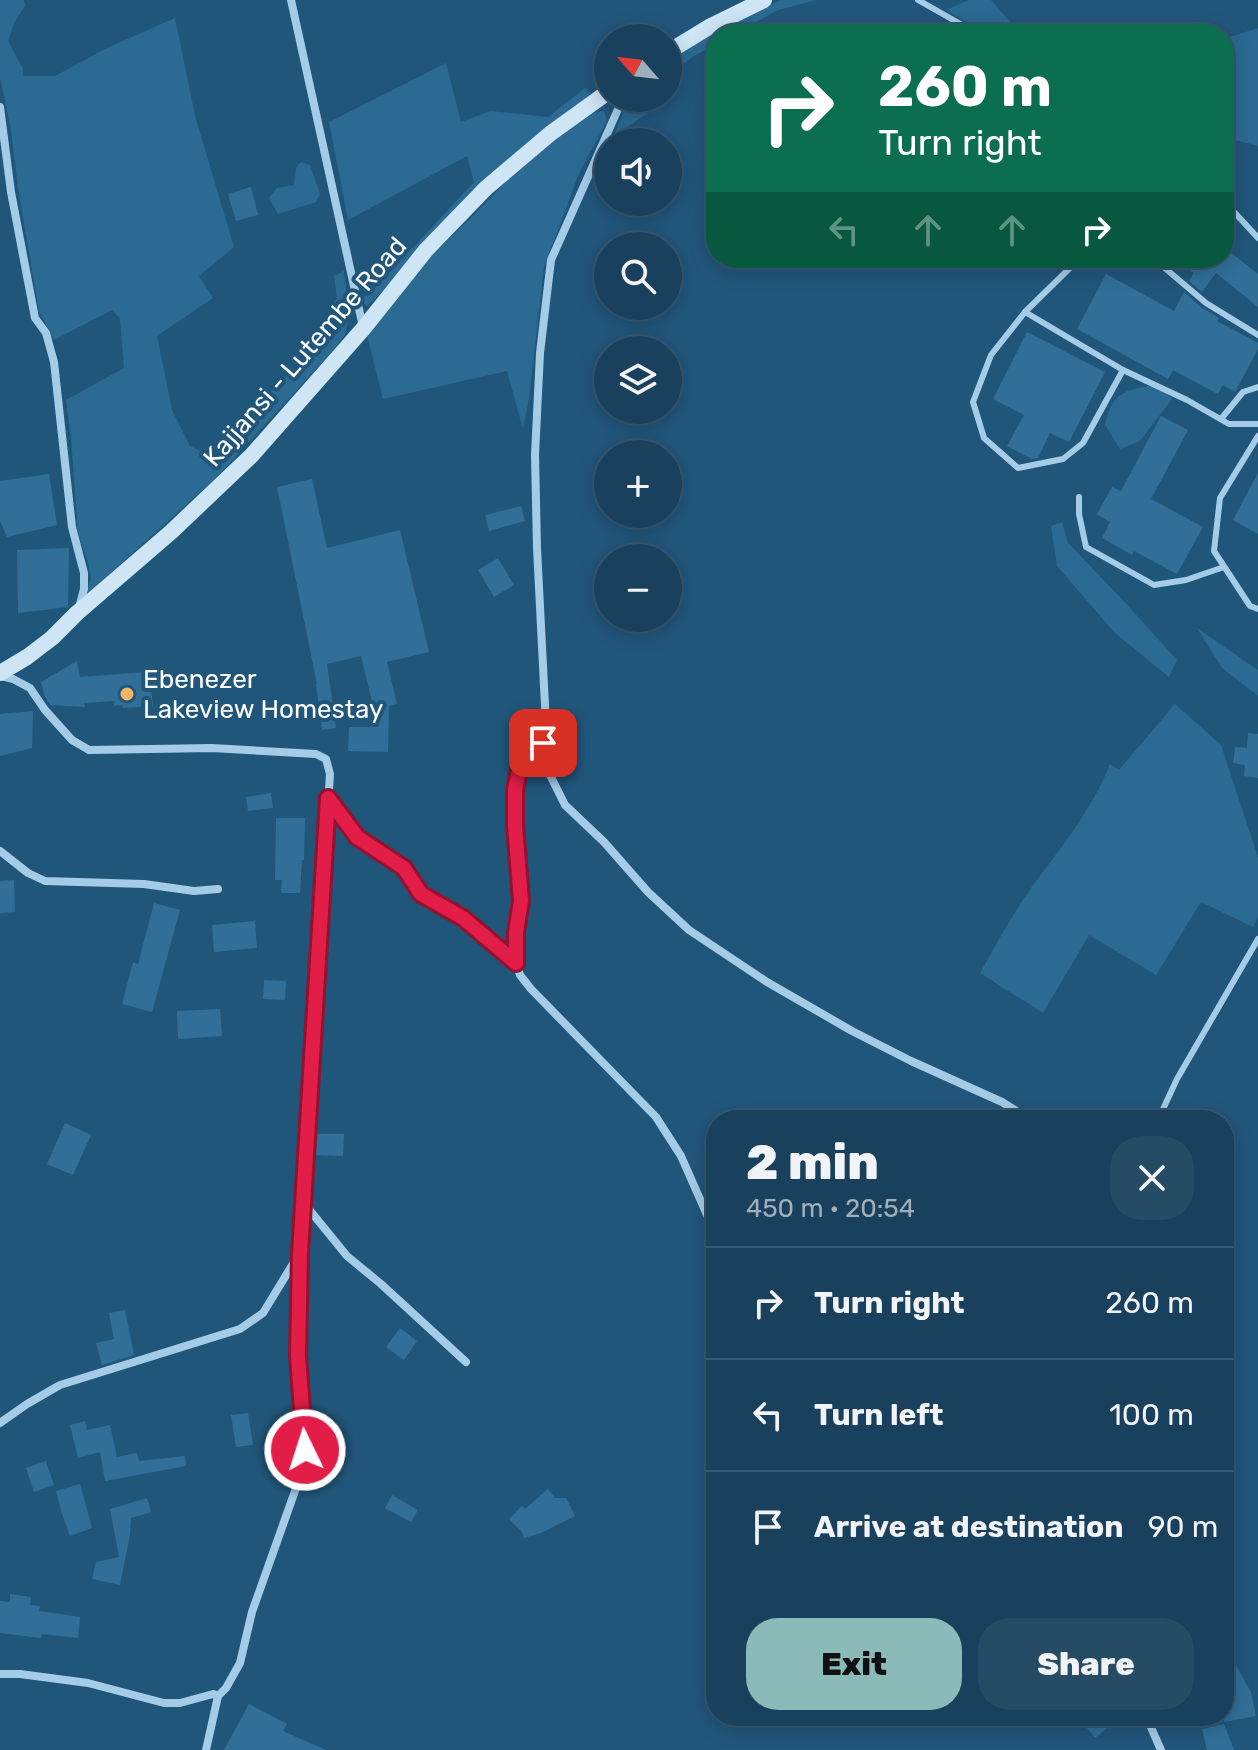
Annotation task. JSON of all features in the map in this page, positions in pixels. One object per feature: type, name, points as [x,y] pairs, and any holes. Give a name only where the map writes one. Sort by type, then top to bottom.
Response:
[{"type":"street","points":[[291,0],[363,329]]},
{"type":"street","points":[[715,24],[764,0]]},
{"type":"street","points":[[682,43],[706,29]]},
{"type":"street","name":"Kajjansi - Lutembe Road","points":[[0,675],[52,638],[252,455],[363,329],[426,250],[486,188],[551,133],[594,102]]},
{"type":"street","points":[[0,107],[11,192],[35,318],[49,338],[54,362],[72,527],[84,573],[84,589],[77,613]]},
{"type":"street","points":[[617,112],[551,260],[540,353],[535,455],[546,725],[541,757],[565,805],[689,930],[767,982],[852,1031],[1014,1110]]},
{"type":"street","points":[[0,675],[30,688],[72,740],[89,750],[212,748],[316,754],[326,759],[330,774],[300,1253],[298,1356],[305,1450],[295,1491],[252,1612],[240,1663],[218,1696],[206,1750]]},
{"type":"street","points":[[543,743],[519,770],[515,790],[521,901],[516,932],[516,963],[520,975],[656,1117],[681,1156],[706,1213]]},
{"type":"street","points":[[328,798],[357,837],[404,868],[421,894],[463,918],[516,963]]},
{"type":"street","points":[[0,851],[28,873],[45,881],[144,884],[194,891],[218,889]]},
{"type":"street","points":[[303,1201],[347,1256],[466,1362]]},
{"type":"street","points":[[0,1423],[60,1385],[240,1329],[263,1313],[300,1253]]},
{"type":"street","points":[[0,1674],[88,1683],[164,1703],[180,1703],[213,1694],[218,1696]]},
{"type":"street","points":[[1150,1726],[1161,1750]]},
{"type":"lane","points":[[918,0],[960,24]]},
{"type":"lane","points":[[1234,212],[1258,238]]},
{"type":"lane","points":[[1070,268],[1025,312],[991,355],[973,402],[984,438],[1018,468],[1063,459],[1083,443],[1123,370]]},
{"type":"lane","points":[[1165,268],[1206,303],[1258,335]]},
{"type":"lane","points":[[1025,312],[1123,370],[1229,424],[1258,424]]},
{"type":"lane","points":[[1221,419],[1243,392],[1258,387]]},
{"type":"lane","points":[[1258,436],[1220,498],[1214,551],[1250,606],[1258,609]]},
{"type":"lane","points":[[1079,497],[1086,547],[1154,585],[1186,580],[1224,567]]},
{"type":"lane","points":[[1163,1110],[1177,1079],[1258,939]]},
{"type":"shaded area","points":[[0,0],[24,0],[25,6],[14,23],[8,41],[23,69],[23,76],[55,76],[107,48],[175,18],[195,116],[234,247],[199,276],[213,298],[157,336],[172,410],[190,446],[207,454],[325,337],[328,315],[337,298],[334,276],[344,271],[349,316],[345,335],[217,477],[86,595],[91,578],[78,533],[66,400],[124,368],[120,318],[112,310],[54,340],[39,311],[0,78]]},
{"type":"shaded area","points":[[781,0],[816,0],[778,10],[752,24],[731,24]]},
{"type":"shaded area","points":[[969,0],[991,0],[1013,24],[970,24],[946,10]]},
{"type":"shaded area","points":[[1258,28],[1258,146],[1234,140],[1234,36]]},
{"type":"shaded area","points":[[706,36],[706,49],[682,65],[682,51]]},
{"type":"shaded area","points":[[446,63],[461,122],[490,111],[548,117],[585,88],[591,94],[475,187],[367,306],[362,302],[361,295],[368,296],[474,182],[467,156],[348,220],[329,122]]},
{"type":"shaded area","points":[[604,112],[607,121],[603,128],[594,128],[594,146],[578,176],[544,267],[523,429],[507,371],[383,399],[367,335],[430,257],[528,159],[591,113]]},
{"type":"shaded area","points":[[623,112],[650,112],[626,128],[617,128]]},
{"type":"shaded area","points":[[301,162],[310,165],[320,194],[316,202],[278,214],[269,198],[277,188],[294,185],[296,168]]},
{"type":"shaded area","points":[[1159,384],[1172,399],[1140,441],[1120,449],[1105,425],[1112,404],[1130,391]]},
{"type":"shaded area","points":[[1062,522],[1068,543],[1177,660],[1169,677],[1115,633],[1057,566],[1051,526]]},
{"type":"shaded area","points":[[1197,628],[1258,670],[1258,696],[1222,668]]},
{"type":"shaded area","points":[[1175,704],[1221,745],[1258,857],[1258,917],[1253,927],[1201,902],[1156,975],[1089,935],[1043,1013],[980,973],[1024,898],[1085,813],[1110,764],[1119,770]]},
{"type":"building","points":[[251,187],[258,215],[236,221],[228,194]]},
{"type":"building","points":[[1234,255],[1258,274],[1258,307],[1216,273],[1202,292],[1189,281],[1194,273],[1187,268],[1234,268]]},
{"type":"building","points":[[1106,274],[1174,311],[1184,292],[1219,318],[1217,321],[1258,343],[1258,349],[1235,392],[1223,385],[1218,394],[1173,370],[1168,379],[1077,329]]},
{"type":"building","points":[[1027,332],[1105,372],[1069,442],[1050,433],[1038,458],[1032,459],[1007,446],[1024,415],[993,399]]},
{"type":"building","points":[[1161,416],[1188,430],[1151,499],[1203,527],[1177,574],[1102,538],[1110,522],[1097,514],[1112,487],[1121,491]]},
{"type":"building","points":[[1258,473],[1258,534],[1233,520]]},
{"type":"building","points":[[49,474],[57,525],[7,537],[0,521],[0,481]]},
{"type":"building","points":[[312,479],[327,548],[400,530],[429,652],[387,662],[397,704],[389,706],[388,752],[348,751],[349,727],[378,727],[361,656],[327,664],[336,728],[322,730],[317,684],[277,487]]},
{"type":"building","points":[[521,506],[525,521],[489,531],[485,515]]},
{"type":"building","points":[[69,548],[68,607],[18,613],[17,550]]},
{"type":"building","points":[[498,558],[514,585],[494,597],[478,570]]},
{"type":"building","points":[[77,661],[80,677],[146,672],[153,706],[123,708],[122,705],[114,706],[114,701],[84,703],[85,707],[50,705],[41,682]]},
{"type":"building","points":[[33,711],[32,748],[0,756],[0,714]]},
{"type":"building","points":[[1248,733],[1258,734],[1258,778],[1244,776],[1245,765],[1233,763],[1235,747],[1247,748]]},
{"type":"building","points":[[271,793],[273,808],[248,811],[246,797]]},
{"type":"building","points":[[276,818],[305,818],[300,893],[281,893],[282,880],[275,880]]},
{"type":"building","points":[[14,880],[15,912],[0,913],[0,881]]},
{"type":"building","points":[[154,903],[180,910],[152,1012],[122,1004],[133,962],[138,964]]},
{"type":"building","points":[[255,921],[257,948],[214,952],[212,925]]},
{"type":"building","points":[[264,980],[286,981],[285,1000],[263,999]]},
{"type":"building","points":[[220,1009],[222,1036],[178,1039],[177,1011]]},
{"type":"building","points":[[65,1123],[91,1135],[73,1175],[47,1164]]},
{"type":"building","points":[[317,1134],[344,1134],[343,1156],[316,1155]]},
{"type":"building","points":[[125,1310],[134,1355],[102,1365],[96,1343],[114,1339],[109,1313]]},
{"type":"building","points":[[400,1328],[417,1341],[404,1360],[386,1347]]},
{"type":"building","points":[[248,1413],[253,1445],[236,1447],[231,1415]]},
{"type":"building","points":[[85,1421],[87,1430],[110,1425],[117,1457],[137,1453],[139,1461],[185,1456],[186,1466],[105,1481],[100,1452],[78,1458],[70,1425]]},
{"type":"building","points":[[46,1461],[54,1485],[34,1492],[26,1468]]},
{"type":"building","points":[[80,1484],[92,1528],[70,1536],[56,1491]]},
{"type":"building","points":[[548,1489],[555,1498],[566,1498],[575,1516],[524,1538],[509,1519]]},
{"type":"building","points":[[392,1495],[418,1510],[411,1522],[385,1508]]},
{"type":"building","points":[[147,1498],[151,1512],[131,1518],[120,1585],[92,1579],[96,1562],[119,1557],[110,1509]]},
{"type":"building","points":[[10,1594],[31,1597],[30,1605],[40,1606],[39,1611],[80,1617],[78,1638],[0,1633],[0,1601],[10,1602]]},
{"type":"building","points":[[1234,1662],[1251,1692],[1256,1716],[1234,1720]]},
{"type":"building","points":[[249,1704],[287,1724],[283,1731],[326,1750],[224,1750]]},
{"type":"building","points":[[1085,1726],[1110,1726],[1095,1738]]},
{"type":"building","points":[[1225,1726],[1234,1750],[1207,1750],[1202,1729]]},
{"type":"place","name":"Ebenezer Lakeview Homestay","points":[[127,694]]},
{"type":"route","points":[[305,1450],[298,1356],[300,1253],[328,798],[357,837],[404,868],[421,894],[463,918],[516,963],[516,932],[521,901],[515,790],[519,770],[543,743]]}]
